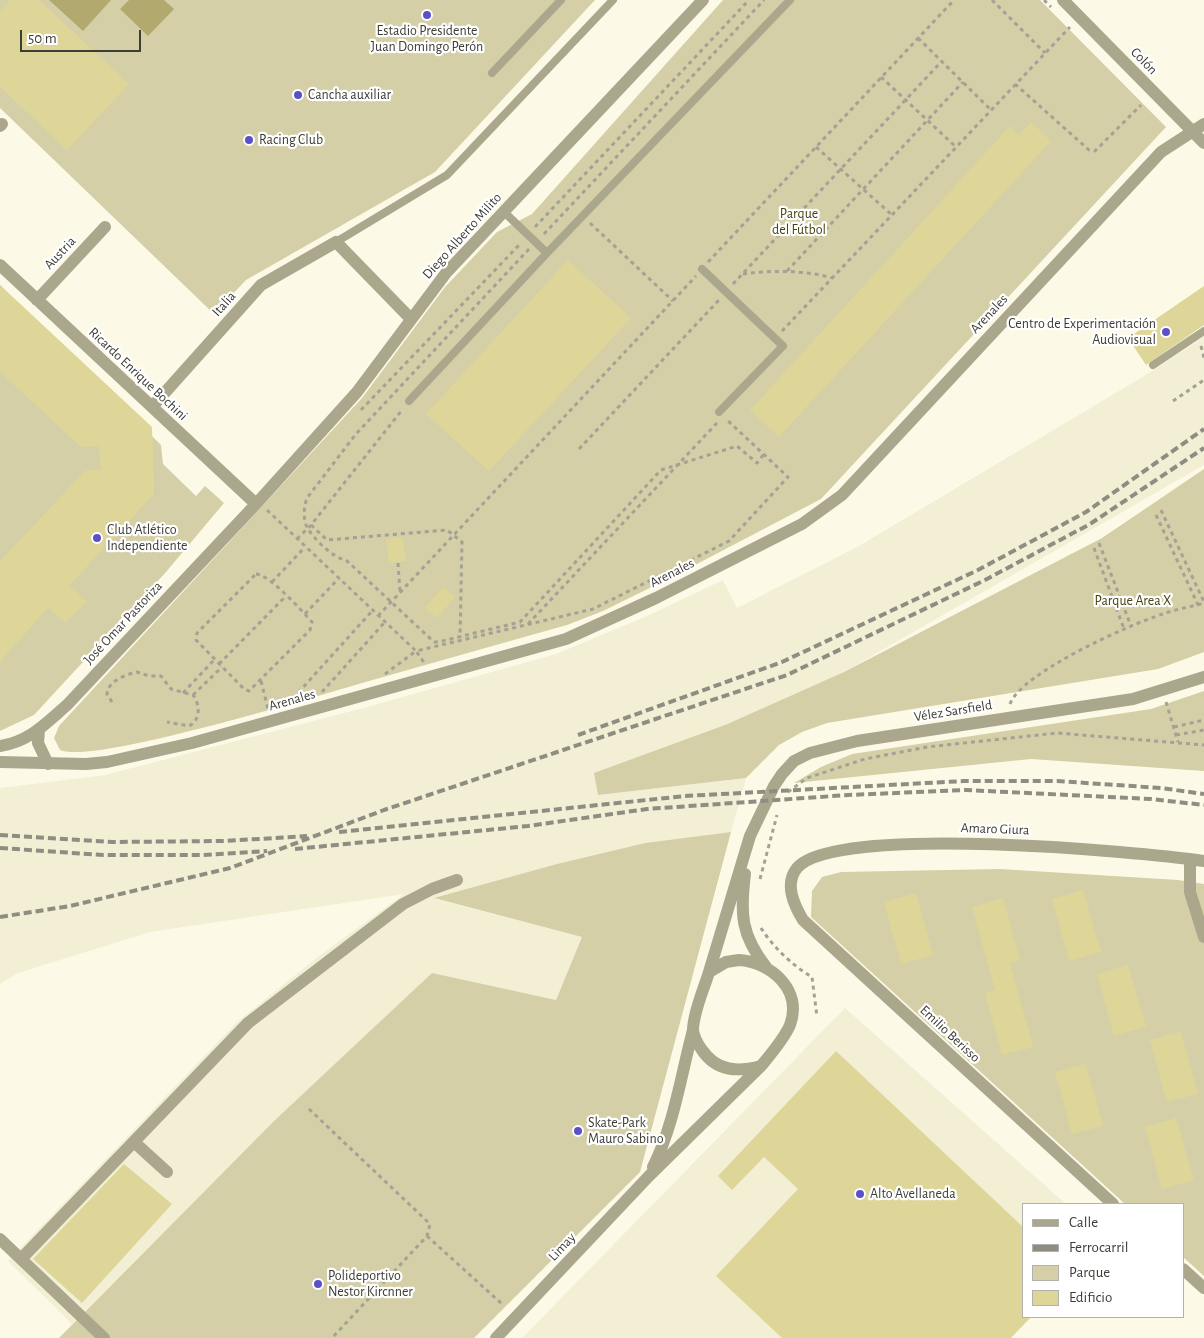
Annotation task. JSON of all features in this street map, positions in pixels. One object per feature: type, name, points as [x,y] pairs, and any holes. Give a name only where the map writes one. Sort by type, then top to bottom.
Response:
[{"type":"street","name":"Diego Alberto Milito","points":[[256,504],[358,392],[446,273],[703,0]]},
{"type":"street","name":"Colón","points":[[1063,0],[1204,144]]},
{"type":"street","name":"Arenales","points":[[1,763],[107,762],[192,743],[581,634],[690,581],[817,514],[842,495],[1161,152],[1204,124]]},
{"type":"street","name":"Austria","points":[[37,300],[105,227]]},
{"type":"street","points":[[336,242],[411,319]]},
{"type":"street","name":"Italia","points":[[152,407],[261,285],[336,242]]},
{"type":"street","name":"Ricardo Enrique Bochini","points":[[0,265],[256,504]]},
{"type":"street","name":"José Omar Pastoriza","points":[[1,746],[21,740],[39,730],[67,705],[256,504]]},
{"type":"street","name":"Vélez Sarsfield","points":[[709,972],[750,836],[770,793],[782,774],[794,762],[810,753],[857,741],[1096,705],[1164,691],[1204,677]]},
{"type":"street","points":[[39,730],[38,743],[48,764]]},
{"type":"street","points":[[1,746],[1,763]]},
{"type":"street","name":"Vélez Sarsfield","points":[[750,836],[741,903],[747,938],[752,949],[766,967]]},
{"type":"street","name":"Amaro Giura","points":[[793,874],[798,866],[808,859],[835,851],[930,842],[1048,847],[1204,861]]},
{"type":"street","points":[[1190,859],[1190,892],[1204,937]]},
{"type":"street","name":"Emilio Berisso","points":[[793,874],[790,882],[791,894],[803,920],[1112,1203]]},
{"type":"street","points":[[21,1259],[248,1023],[403,904],[432,889],[457,880]]},
{"type":"street","points":[[739,960],[766,967],[780,978],[788,988],[793,1011],[790,1026],[761,1066],[746,1070],[718,1067],[703,1052],[693,1030],[709,972],[726,962],[739,960]]},
{"type":"street","name":"Limay","points":[[649,1176],[662,1150],[693,1030]]},
{"type":"street","name":"Limay","points":[[496,1338],[649,1176],[761,1066]]},
{"type":"street","points":[[134,1142],[167,1172]]},
{"type":"street","points":[[0,1239],[104,1338]]},
{"type":"street","points":[[1184,1270],[1204,1288]]},
{"type":"lane","points":[[492,73],[561,0]]},
{"type":"lane","points":[[336,242],[447,175],[613,0]]},
{"type":"lane","points":[[409,401],[790,0]]},
{"type":"lane","points":[[504,212],[547,254]]},
{"type":"lane","points":[[702,269],[783,346],[719,412]]},
{"type":"lane","points":[[1153,365],[1204,331]]},
{"type":"path","points":[[357,414],[371,403],[749,0]]},
{"type":"path","points":[[528,625],[724,416],[788,477],[729,541],[593,610],[528,625],[460,639],[434,642],[346,560],[338,559],[308,529],[305,524],[304,505],[307,498],[356,434],[764,0]]},
{"type":"path","points":[[378,616],[954,0]]},
{"type":"path","points":[[992,0],[1045,53]]},
{"type":"path","points":[[775,338],[1070,26]]},
{"type":"path","points":[[918,38],[992,110]]},
{"type":"path","points":[[579,449],[942,61]]},
{"type":"path","points":[[881,78],[956,148]]},
{"type":"path","points":[[787,272],[964,82]]},
{"type":"path","points":[[1015,84],[1089,150],[1095,152],[1141,105]]},
{"type":"path","points":[[816,147],[892,215]]},
{"type":"path","points":[[583,216],[673,300]]},
{"type":"path","points":[[742,274],[811,273],[832,278]]},
{"type":"path","points":[[1173,401],[1204,380]]},
{"type":"path","points":[[298,539],[312,525],[409,401]]},
{"type":"path","points":[[273,503],[266,510],[416,651],[520,622],[661,470],[737,446],[757,463],[764,454]]},
{"type":"path","points":[[1161,510],[1189,570],[1204,608]]},
{"type":"path","points":[[1156,515],[1183,573],[1202,603]]},
{"type":"path","points":[[312,525],[327,540],[447,530],[454,535],[462,542],[460,639]]},
{"type":"path","points":[[1170,545],[1176,542]]},
{"type":"path","points":[[1099,543],[1131,626]]},
{"type":"path","points":[[272,582],[305,547]]},
{"type":"path","points":[[1094,548],[1124,629]]},
{"type":"path","points":[[398,563],[400,592]]},
{"type":"path","points":[[1183,573],[1189,570]]},
{"type":"path","points":[[256,574],[261,574],[272,582],[312,622],[310,630],[249,691],[244,689],[199,645],[196,640],[197,633],[256,574]]},
{"type":"path","points":[[1105,579],[1112,577]]},
{"type":"path","points":[[305,614],[339,578]]},
{"type":"path","points":[[193,695],[286,596]]},
{"type":"path","points":[[1113,600],[1120,597]]},
{"type":"path","points":[[1010,705],[1020,688],[1034,676],[1124,629],[1162,614],[1202,603]]},
{"type":"path","points":[[295,714],[297,694],[373,610]]},
{"type":"path","points":[[318,708],[320,694],[386,622]]},
{"type":"path","points":[[183,693],[214,660]]},
{"type":"path","points":[[112,702],[107,694],[110,684],[137,672],[148,676],[160,676],[171,689],[193,695]]},
{"type":"path","points":[[261,680],[271,721]]},
{"type":"path","points":[[1164,691],[1178,742]]},
{"type":"path","points":[[167,722],[185,726],[193,724],[198,707],[193,695]]},
{"type":"path","points":[[1174,727],[1204,720]]},
{"type":"path","points":[[1176,735],[1204,730]]},
{"type":"path","points":[[784,795],[807,778],[865,759],[928,747],[1057,733],[1204,745]]},
{"type":"path","points":[[759,882],[779,811]]},
{"type":"path","points":[[758,922],[767,936],[801,970],[812,977],[817,1017]]},
{"type":"path","points":[[310,1109],[430,1224],[427,1236],[332,1338]]},
{"type":"path","points":[[427,1236],[502,1304]]},
{"type":"shaded area","points":[[49,0],[111,0],[83,31]]},
{"type":"shaded area","points":[[129,0],[164,0],[174,9],[148,36],[120,9]]},
{"type":"shaded area","points":[[1204,337],[1204,465],[844,672],[725,725],[598,795],[746,778],[731,832],[645,843],[557,864],[436,899],[582,937],[556,1000],[432,974],[275,1120],[72,1324],[8,1261],[237,1022],[319,956],[404,894],[150,932],[18,973],[0,984],[0,788],[105,775],[367,707],[556,654],[647,616],[723,580],[737,608],[859,546],[1149,373]]},
{"type":"shaded area","points":[[845,1008],[1065,1203],[1022,1203],[1022,1294],[978,1338],[522,1338]]},
{"type":"green space","name":"Racing Club","points":[[0,0],[595,0],[435,172],[246,280],[214,314],[0,108]]},
{"type":"green space","name":"Parque del Fútbol","points":[[723,0],[1040,0],[1166,127],[821,499],[674,576],[603,611],[567,625],[255,714],[158,739],[114,748],[80,752],[60,750],[54,738],[59,726],[362,398],[445,287],[497,232],[532,214]]},
{"type":"green space","name":"Club Atlético Independiente","points":[[0,285],[161,445],[163,464],[196,496],[205,486],[224,503],[166,572],[34,715],[0,731]]},
{"type":"green space","name":"Parque Area X","points":[[1204,469],[1204,652],[1158,669],[827,723],[802,732],[779,745],[746,778],[598,795],[594,773],[725,725],[844,672],[1102,538]]},
{"type":"green space","points":[[1204,691],[1204,771],[1031,759],[794,783],[821,767],[852,754],[1151,709]]},
{"type":"green space","points":[[731,832],[640,1172],[474,1338],[59,1338],[275,1120],[432,973],[556,1000],[582,937],[434,898],[557,864],[645,843]]},
{"type":"green space","points":[[1000,869],[1178,880],[1204,884],[1204,1276],[1184,1258],[1184,1203],[1124,1203],[811,917],[812,891],[822,877],[841,872]]},
{"type":"building","points":[[10,0],[39,0],[129,84],[67,150],[0,87],[0,11]]},
{"type":"building","points":[[1031,122],[1051,141],[779,437],[750,410],[1010,126],[1019,135]]},
{"type":"building","points":[[568,260],[631,318],[489,471],[426,414]]},
{"type":"building","points":[[0,285],[152,427],[154,494],[69,586],[87,601],[66,623],[48,608],[0,662],[0,561],[85,471],[101,469],[98,446],[81,447],[0,372]]},
{"type":"building","name":"Centro de Experimentación Audiovisual","points":[[1204,286],[1204,325],[1146,365],[1128,338]]},
{"type":"building","points":[[403,537],[406,561],[389,563],[386,539]]},
{"type":"building","points":[[443,587],[455,597],[437,618],[425,608]]},
{"type":"building","points":[[1083,890],[1101,952],[1069,961],[1052,899]]},
{"type":"building","points":[[916,893],[933,955],[901,964],[884,902]]},
{"type":"building","points":[[1003,898],[1020,960],[1010,963],[1033,1047],[1002,1055],[985,993],[995,990],[972,907]]},
{"type":"building","points":[[1128,965],[1146,1027],[1114,1036],[1097,974]]},
{"type":"building","points":[[1181,1032],[1198,1094],[1167,1102],[1150,1040]]},
{"type":"building","points":[[836,1051],[1022,1226],[1022,1318],[1030,1318],[1011,1338],[782,1338],[716,1276],[798,1189],[764,1157],[732,1190],[718,1176]]},
{"type":"building","points":[[1086,1064],[1103,1126],[1072,1134],[1055,1072]]},
{"type":"building","points":[[1176,1118],[1194,1180],[1162,1189],[1145,1127]]},
{"type":"building","points":[[124,1164],[172,1204],[82,1303],[33,1259]]},
{"type":"railway","points":[[578,735],[782,662],[978,570],[1086,512],[1204,429]]},
{"type":"railway","points":[[0,917],[70,906],[230,868],[384,810],[787,675],[985,580],[1090,524],[1204,448]]},
{"type":"railway","points":[[339,832],[685,796],[964,781],[1057,781],[1161,788],[1204,794]]},
{"type":"railway","points":[[295,849],[528,826],[647,809],[848,795],[966,790],[1151,799],[1204,805]]},
{"type":"railway","points":[[0,835],[112,842],[225,841],[307,836]]},
{"type":"railway","points":[[0,848],[103,855],[202,855],[267,851]]},
{"type":"place","name":"Estadio Presidente Juan Domingo Perón","points":[[427,15]]},
{"type":"place","name":"Cancha auxiliar","points":[[298,95]]},
{"type":"place","name":"Racing Club","points":[[249,140]]},
{"type":"place","name":"Centro de Experimentación Audiovisual","points":[[1166,332]]},
{"type":"place","name":"Club Atlético Independiente","points":[[97,538]]},
{"type":"place","name":"Skate-Park Mauro Sabino","points":[[578,1131]]},
{"type":"place","name":"Alto Avellaneda","points":[[860,1194]]},
{"type":"place","name":"Polideportivo Nestor Kircnner","points":[[318,1284]]}]
